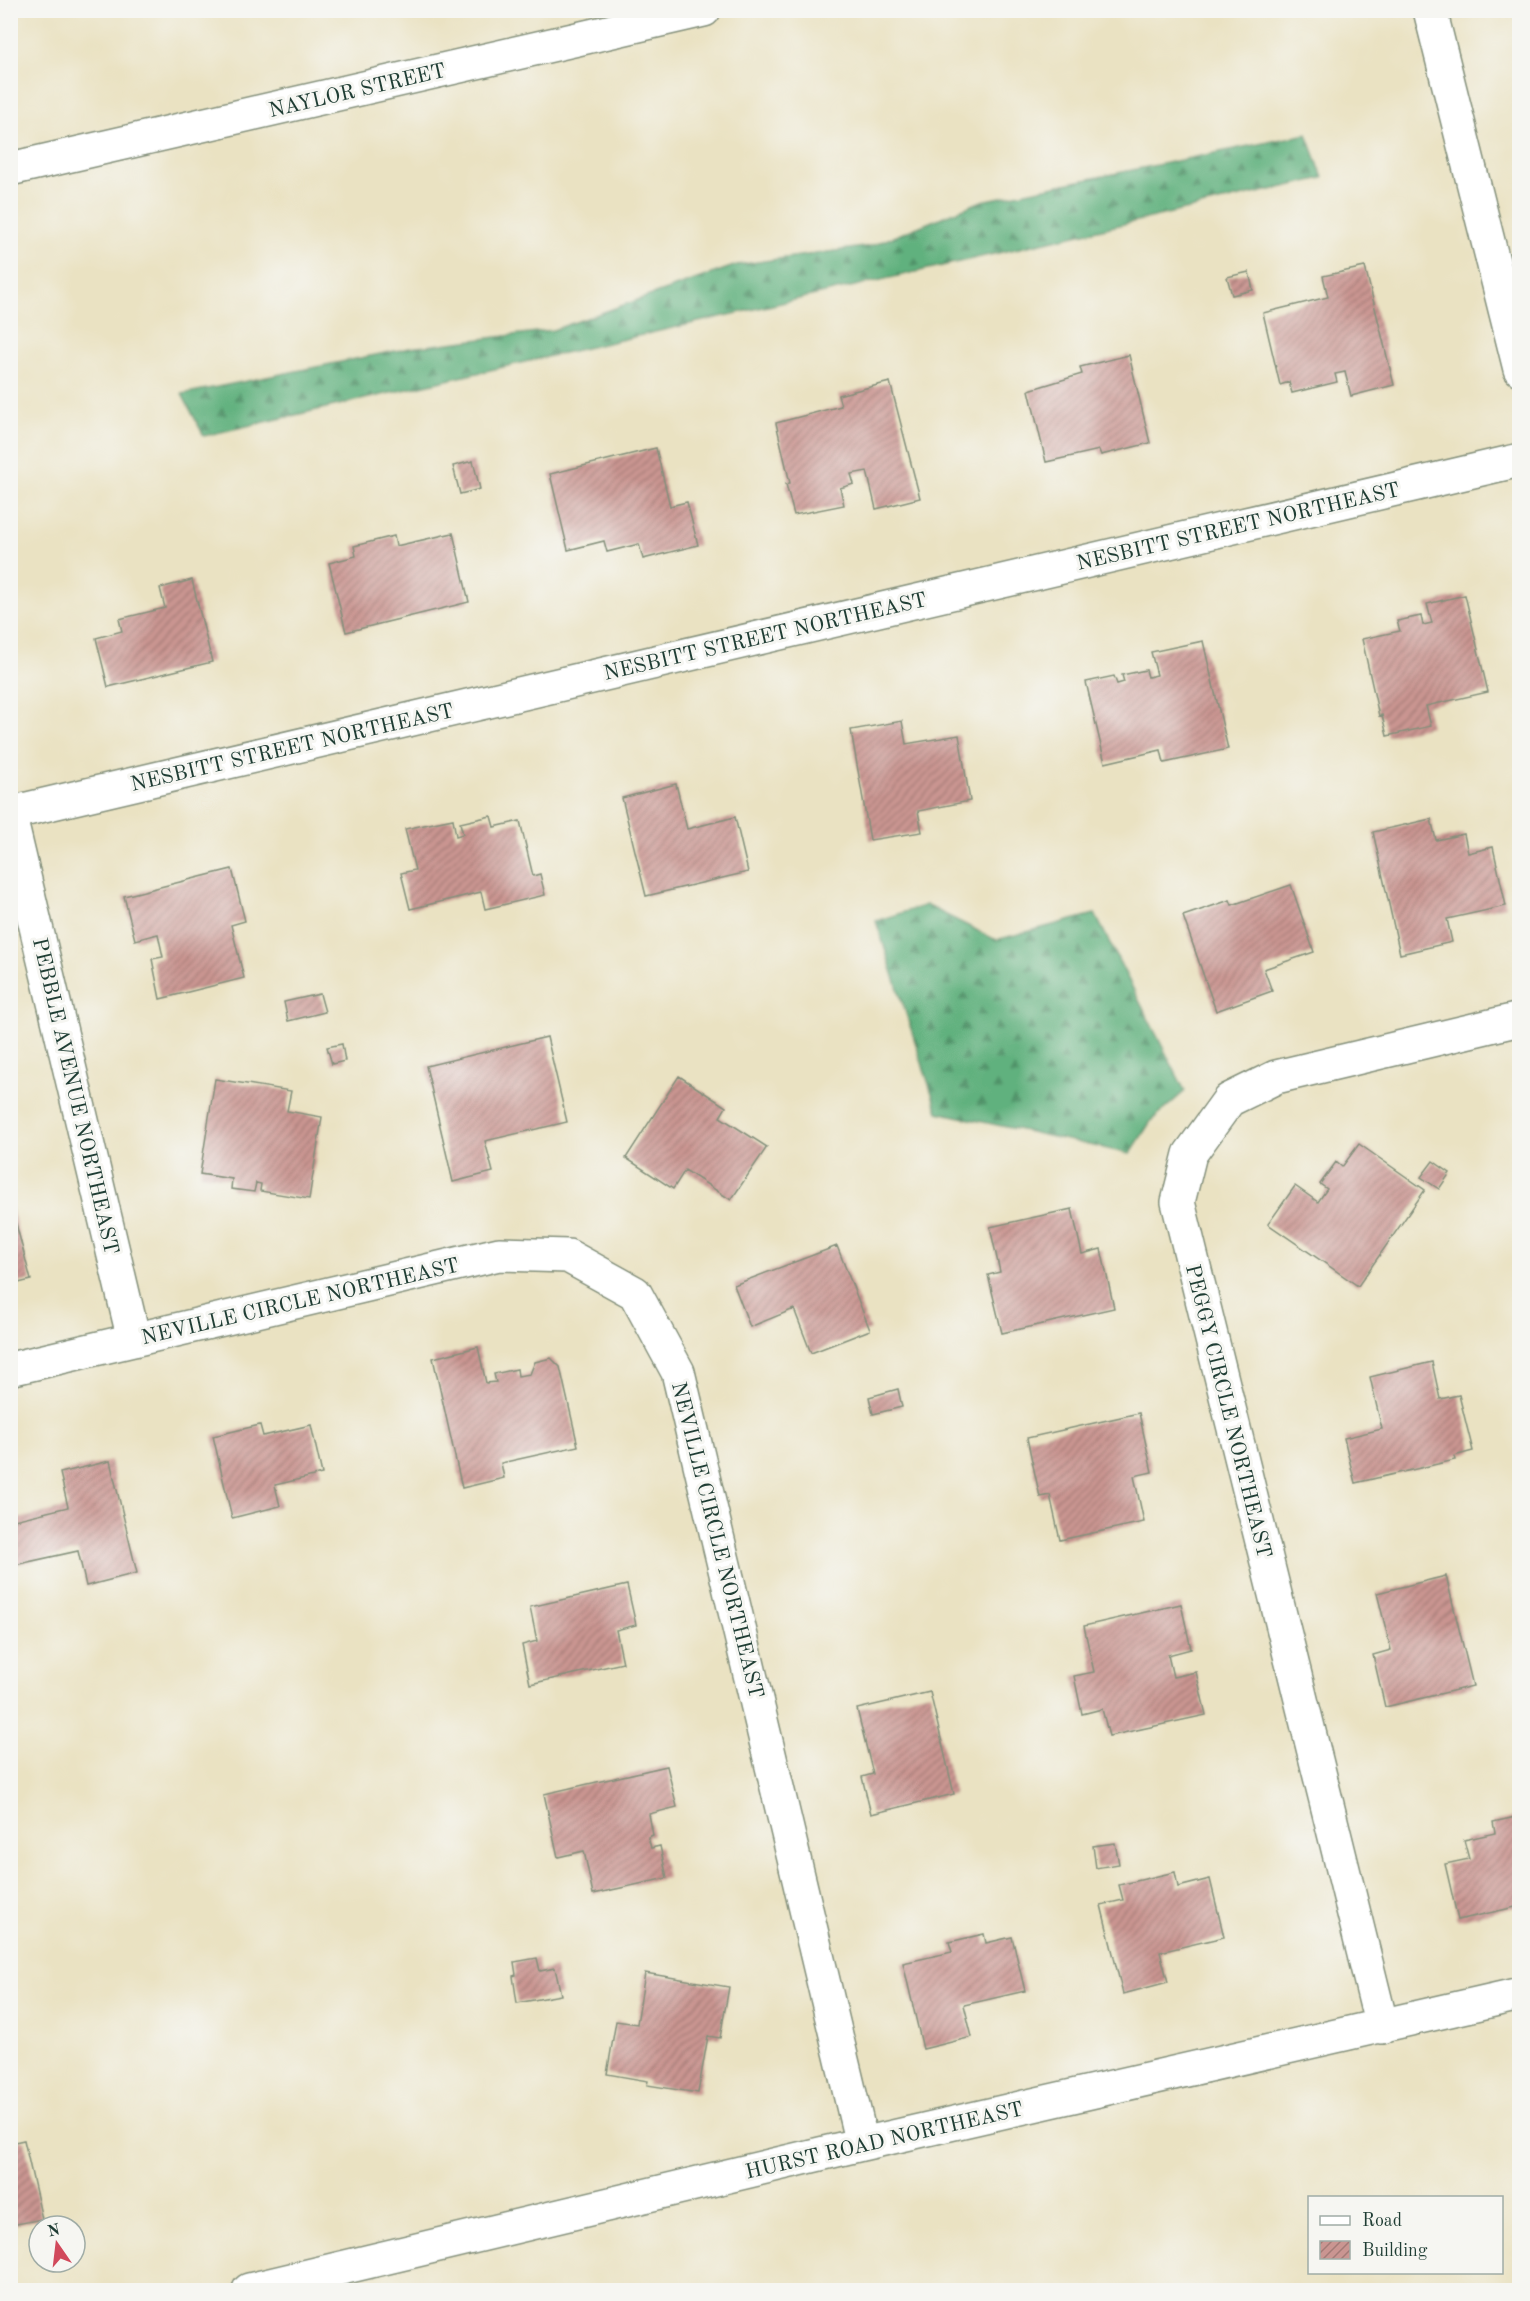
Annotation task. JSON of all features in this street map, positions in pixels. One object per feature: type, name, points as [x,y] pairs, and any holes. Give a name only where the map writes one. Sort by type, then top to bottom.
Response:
[{"type":"street","name":"NAYLOR STREET","points":[[10,169],[704,10]]},
{"type":"street","points":[[1430,10],[1520,369]]},
{"type":"street","name":"NESBITT STREET NORTHEAST","points":[[10,815],[1520,460]]},
{"type":"street","name":"PEBBLE AVENUE NORTHEAST","points":[[10,815],[134,1340]]},
{"type":"street","name":"PEGGY CIRCLE NORTHEAST","points":[[1382,2026],[1178,1202],[1190,1154],[1229,1100],[1276,1077],[1520,1019]]},
{"type":"street","name":"NEVILLE CIRCLE NORTHEAST","points":[[10,1369],[499,1254],[568,1256],[635,1293],[678,1372],[862,2144]]},
{"type":"street","name":"HURST ROAD NORTHEAST","points":[[249,2290],[862,2144],[1520,1994]]},
{"type":"green space","points":[[1307,134],[1323,178],[204,436],[182,394],[410,348],[553,330],[737,265],[871,246],[982,201]]},
{"type":"green space","points":[[926,905],[996,940],[1095,914],[1185,1091],[1151,1121],[1130,1154],[938,1112],[876,921]]},
{"type":"building","points":[[1365,267],[1394,385],[1351,396],[1345,372],[1335,374],[1337,382],[1292,393],[1289,382],[1280,385],[1263,313],[1328,297],[1323,276]]},
{"type":"building","points":[[1249,272],[1253,290],[1232,295],[1227,277]]},
{"type":"building","points":[[1129,355],[1150,443],[1101,455],[1099,450],[1046,462],[1029,390],[1082,374],[1080,367]]},
{"type":"building","points":[[890,382],[920,498],[876,509],[867,471],[851,474],[854,484],[840,488],[844,505],[794,515],[786,484],[790,483],[776,423],[841,406],[838,395]]},
{"type":"building","points":[[656,448],[670,506],[687,502],[698,545],[643,559],[639,544],[607,552],[604,541],[568,550],[550,474]]},
{"type":"building","points":[[473,461],[480,489],[460,494],[453,466]]},
{"type":"building","points":[[453,533],[469,602],[346,632],[329,563],[356,556],[354,546],[394,536],[396,546]]},
{"type":"building","points":[[192,580],[212,662],[108,687],[96,638],[122,631],[119,619],[165,608],[160,588]]},
{"type":"building","points":[[1465,595],[1488,692],[1426,706],[1431,726],[1387,736],[1382,715],[1379,716],[1362,639],[1400,631],[1397,621],[1421,616],[1423,625],[1432,623],[1427,604]]},
{"type":"building","points":[[1203,641],[1228,749],[1164,763],[1161,750],[1105,763],[1086,682],[1114,676],[1117,684],[1124,682],[1122,675],[1146,670],[1148,677],[1157,675],[1151,652]]},
{"type":"building","points":[[902,721],[906,744],[959,735],[970,801],[918,811],[922,832],[870,840],[851,730]]},
{"type":"building","points":[[676,784],[687,829],[735,817],[748,872],[646,896],[622,798]]},
{"type":"building","points":[[491,816],[494,827],[520,821],[533,876],[540,874],[545,895],[485,909],[481,892],[410,909],[401,873],[415,870],[405,829],[453,819],[456,836],[463,834],[460,823]]},
{"type":"building","points":[[1431,819],[1436,840],[1464,834],[1468,853],[1493,847],[1506,906],[1447,919],[1452,942],[1400,954],[1373,832]]},
{"type":"building","points":[[232,869],[245,921],[231,925],[244,978],[160,999],[152,959],[163,957],[158,934],[135,940],[124,896]]},
{"type":"building","points":[[1291,885],[1314,952],[1264,969],[1272,991],[1216,1011],[1183,916],[1230,900],[1232,905]]},
{"type":"building","points":[[320,994],[325,1012],[288,1021],[284,1002]]},
{"type":"building","points":[[547,1037],[567,1122],[485,1141],[493,1172],[453,1182],[426,1066]]},
{"type":"building","points":[[342,1044],[345,1061],[332,1064],[327,1047]]},
{"type":"building","points":[[679,1076],[726,1107],[720,1117],[767,1147],[731,1200],[685,1170],[673,1189],[626,1158]]},
{"type":"building","points":[[215,1079],[291,1091],[287,1111],[322,1117],[309,1199],[260,1191],[261,1184],[256,1183],[254,1192],[231,1189],[232,1179],[200,1174]]},
{"type":"building","points":[[1359,1144],[1425,1190],[1358,1286],[1268,1224],[1295,1186],[1318,1202],[1327,1189],[1320,1184],[1336,1162],[1342,1167]]},
{"type":"building","points":[[1433,1161],[1450,1173],[1439,1189],[1421,1177]]},
{"type":"building","points":[[10,1201],[31,1280],[10,1285]]},
{"type":"building","points":[[1072,1209],[1082,1254],[1101,1249],[1114,1308],[1002,1333],[988,1275],[1000,1272],[990,1227]]},
{"type":"building","points":[[837,1246],[870,1330],[811,1353],[794,1309],[750,1327],[734,1285]]},
{"type":"building","points":[[478,1347],[486,1383],[496,1382],[494,1374],[517,1369],[518,1376],[530,1374],[535,1362],[551,1358],[560,1367],[578,1446],[501,1463],[504,1478],[462,1488],[433,1358]]},
{"type":"building","points":[[1432,1362],[1440,1399],[1459,1395],[1473,1451],[1454,1456],[1455,1460],[1355,1483],[1344,1438],[1382,1429],[1370,1377]]},
{"type":"building","points":[[898,1389],[902,1407],[873,1414],[869,1397]]},
{"type":"building","points":[[1139,1413],[1152,1472],[1134,1476],[1144,1522],[1060,1540],[1050,1495],[1040,1497],[1027,1438]]},
{"type":"building","points":[[260,1425],[263,1436],[311,1425],[322,1474],[275,1485],[280,1506],[232,1518],[213,1436]]},
{"type":"building","points":[[110,1461],[137,1573],[86,1586],[78,1551],[10,1566],[10,1521],[68,1507],[60,1473]]},
{"type":"building","points":[[1446,1576],[1473,1686],[1385,1707],[1373,1655],[1391,1650],[1377,1593]]},
{"type":"building","points":[[627,1585],[636,1625],[616,1630],[623,1663],[530,1684],[522,1645],[537,1641],[530,1607]]},
{"type":"building","points":[[1181,1604],[1191,1649],[1168,1655],[1173,1677],[1196,1672],[1206,1715],[1109,1736],[1102,1709],[1082,1714],[1074,1676],[1094,1672],[1084,1626]]},
{"type":"building","points":[[930,1692],[954,1794],[871,1814],[862,1777],[873,1774],[857,1709]]},
{"type":"building","points":[[667,1766],[677,1807],[649,1814],[653,1835],[648,1837],[651,1848],[660,1846],[667,1878],[593,1894],[584,1851],[558,1857],[544,1794]]},
{"type":"building","points":[[1520,1816],[1520,1906],[1458,1920],[1445,1864],[1469,1859],[1464,1840],[1495,1833],[1493,1822]]},
{"type":"building","points":[[1115,1843],[1119,1864],[1096,1868],[1093,1846]]},
{"type":"building","points":[[1175,1872],[1178,1887],[1210,1879],[1224,1937],[1160,1952],[1168,1982],[1123,1994],[1101,1905],[1123,1900],[1119,1885]]},
{"type":"building","points":[[984,1934],[986,1943],[1012,1937],[1025,1991],[964,2005],[972,2037],[923,2049],[903,1963],[952,1952],[949,1942]]},
{"type":"building","points":[[537,1958],[540,1971],[555,1968],[561,1995],[517,2003],[513,1976],[516,1975],[514,1962]]},
{"type":"building","points":[[645,1973],[729,1987],[720,2038],[708,2036],[698,2093],[647,2085],[648,2081],[607,2074],[616,2021],[637,2024]]},
{"type":"building","points":[[24,2140],[41,2214],[27,2214],[27,2222],[12,2225],[10,2218],[10,2143]]}]
